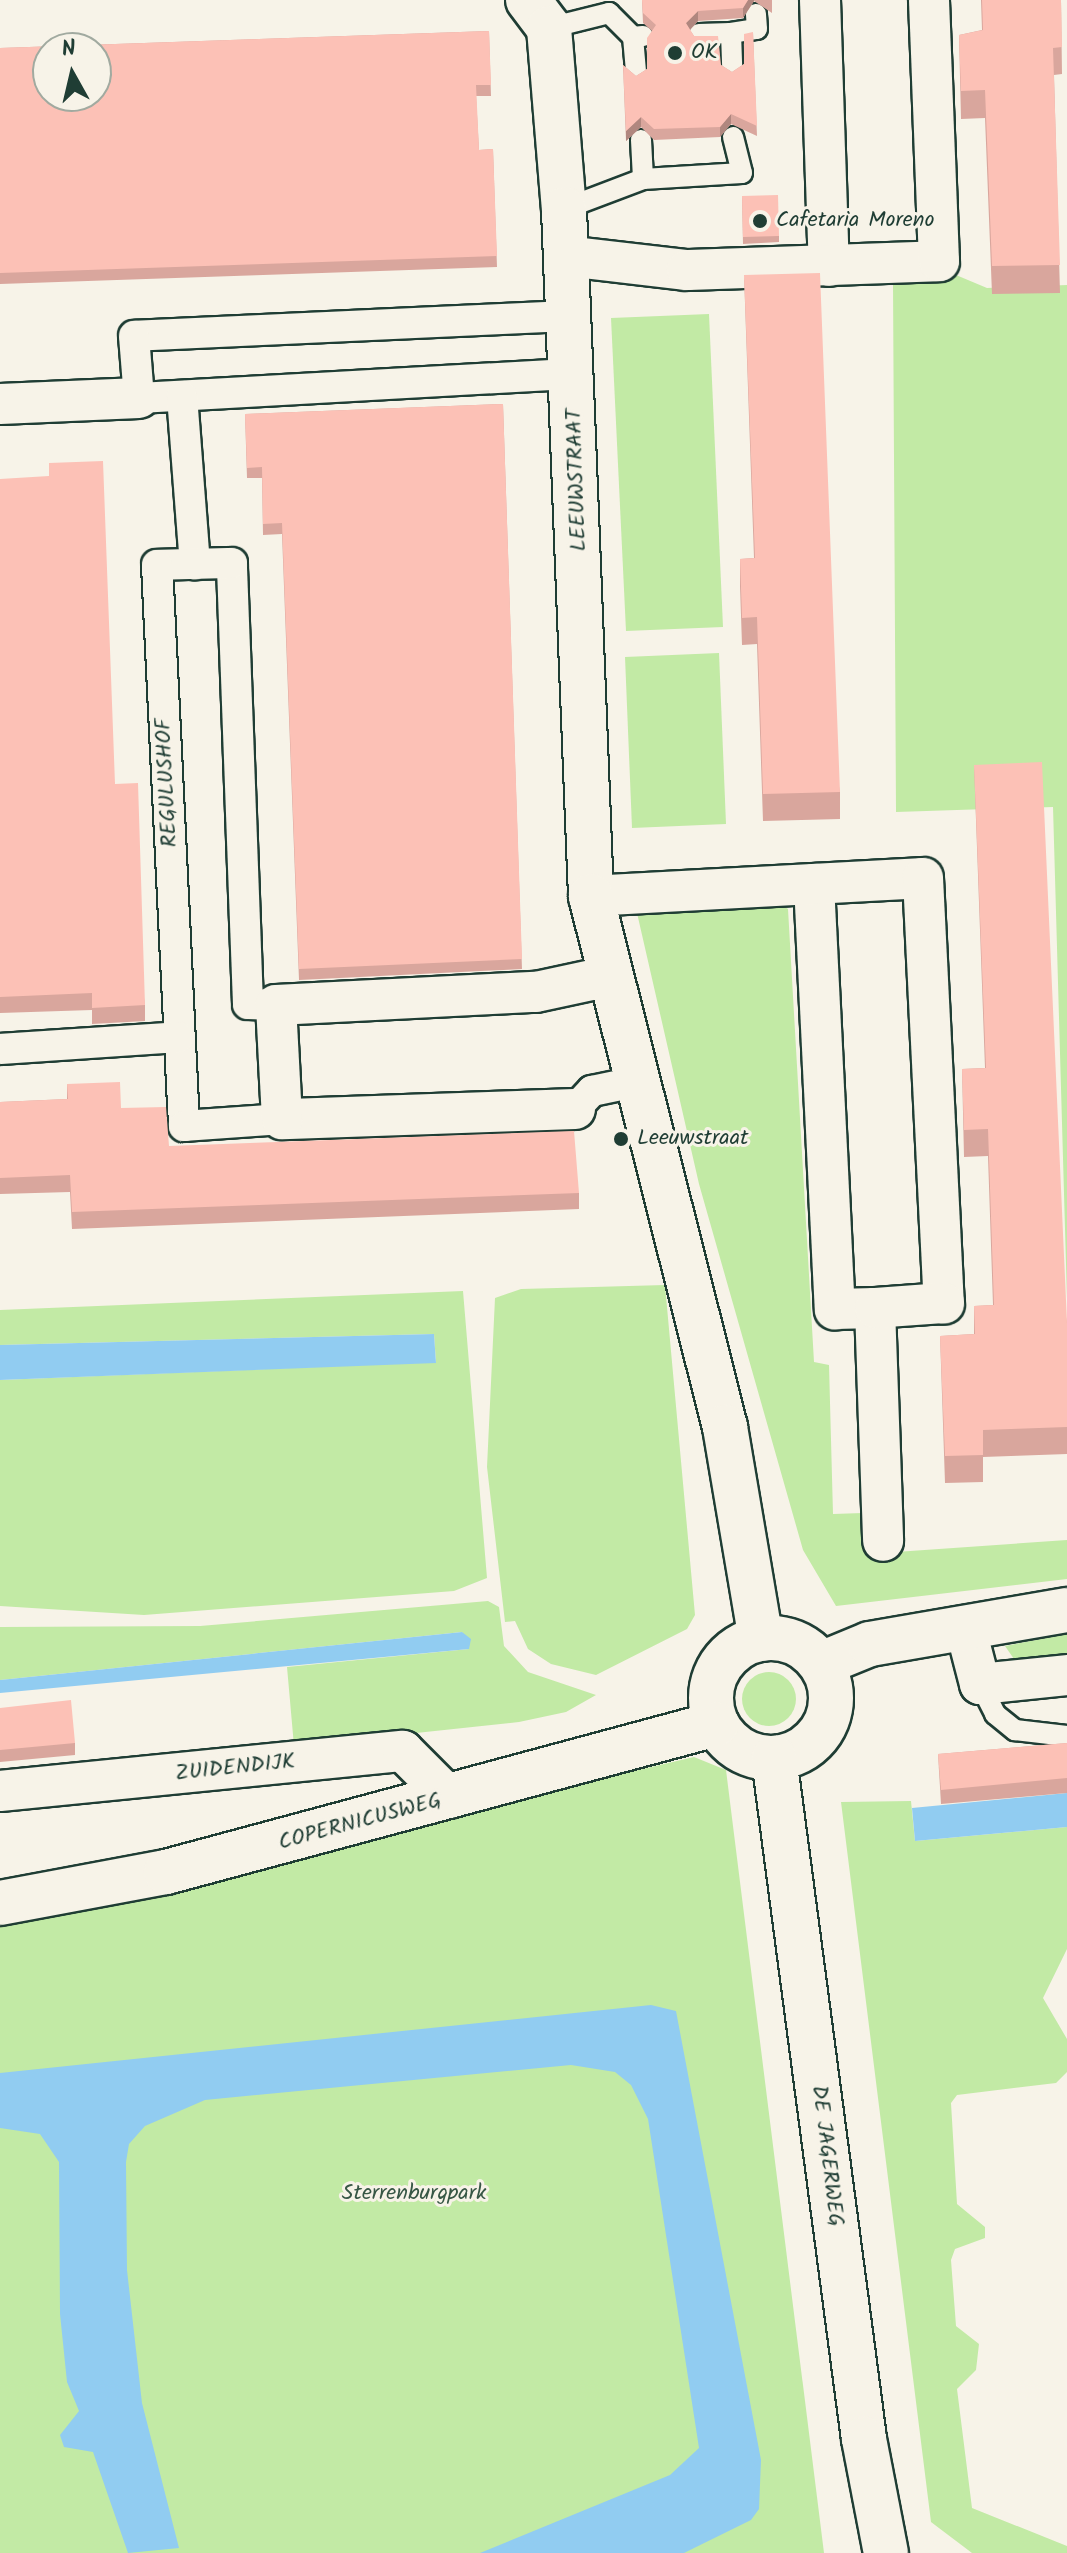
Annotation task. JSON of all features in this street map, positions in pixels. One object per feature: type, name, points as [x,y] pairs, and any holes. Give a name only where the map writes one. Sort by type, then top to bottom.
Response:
[{"type":"street","points":[[820,0],[829,266]]},
{"type":"street","points":[[566,256],[687,270],[939,261],[929,0]]},
{"type":"street","name":"LEEUWSTRAAT","points":[[536,10],[564,209],[573,374],[591,896],[635,1082],[725,1427],[761,1639]]},
{"type":"street","points":[[139,398],[134,336],[569,316]]},
{"type":"street","points":[[0,404],[573,374]]},
{"type":"street","points":[[182,396],[195,564]]},
{"type":"street","name":"REGULUSHOF","points":[[276,1005],[248,1004],[232,563],[157,565],[184,1126],[282,1119]]},
{"type":"street","points":[[591,896],[923,878],[944,1303],[835,1309],[814,884]]},
{"type":"street","points":[[610,976],[536,992],[276,1005],[282,1119],[575,1109],[592,1091],[635,1082]]},
{"type":"street","points":[[0,1049],[179,1037]]},
{"type":"street","points":[[875,1308],[883,1541]]},
{"type":"street","points":[[821,1664],[870,1644],[1067,1610]]},
{"type":"street","points":[[965,1626],[980,1684],[1067,1675]]},
{"type":"street","points":[[761,1639],[788,1640],[821,1664],[830,1688],[824,1726],[804,1748],[774,1758],[738,1748],[716,1724],[715,1676],[728,1655],[761,1639]]},
{"type":"street","name":"COPERNICUSWEG","points":[[0,1903],[166,1872],[716,1724]]},
{"type":"street","name":"ZUIDENDIJK","points":[[0,1791],[403,1751],[450,1798]]},
{"type":"street","name":"DE JAGERWEG","points":[[774,1758],[864,2439],[886,2553]]},
{"type":"lane","points":[[536,10],[610,6],[638,37],[636,73]]},
{"type":"lane","points":[[699,34],[757,29],[756,14]]},
{"type":"lane","points":[[731,33],[732,69]]},
{"type":"lane","points":[[564,209],[643,179],[742,173],[733,137]]},
{"type":"lane","points":[[641,140],[643,179]]},
{"type":"lane","points":[[980,1684],[995,1714],[1015,1730],[1067,1736]]},
{"type":"green space","points":[[956,275],[987,288],[1067,285],[1067,1299],[1053,807],[896,812],[893,284]]},
{"type":"green space","points":[[709,314],[723,627],[626,631],[611,318]]},
{"type":"green space","points":[[719,653],[726,824],[632,828],[625,657]]},
{"type":"green space","points":[[782,905],[788,909],[814,1362],[829,1365],[833,1514],[863,1513],[867,1554],[1067,1540],[1067,1579],[836,1606],[803,1550],[699,1184],[637,913]]},
{"type":"green space","points":[[665,1285],[695,1615],[687,1629],[596,1675],[551,1664],[528,1649],[515,1621],[505,1622],[487,1467],[495,1298],[521,1289]]},
{"type":"green space","points":[[463,1291],[487,1578],[454,1591],[144,1615],[0,1606],[0,1380],[436,1362],[434,1334],[0,1345],[0,1310]]},
{"type":"green space","points":[[488,1601],[499,1607],[504,1646],[528,1672],[596,1695],[566,1712],[519,1722],[294,1746],[287,1667],[469,1649],[462,1632],[0,1680],[0,1627],[200,1626]]},
{"type":"green space","points":[[1067,1634],[1067,1654],[1014,1659],[1005,1646]]},
{"type":"green space","points":[[769,1672],[788,1680],[796,1699],[788,1718],[769,1726],[750,1718],[742,1699],[750,1680]]},
{"type":"green space","name":"Sterrenburgpark","points":[[694,1757],[726,1770],[824,2553],[0,2553],[0,1919]]},
{"type":"green space","points":[[911,1801],[915,1841],[1067,1827],[1067,1949],[1043,1998],[1067,2039],[1067,2072],[1056,2083],[957,2095],[951,2103],[957,2204],[985,2227],[985,2238],[955,2249],[951,2260],[956,2326],[979,2344],[976,2370],[957,2389],[972,2508],[1067,2546],[1067,2553],[972,2553],[931,2522],[841,1802]]},
{"type":"water","points":[[434,1334],[436,1363],[0,1380],[0,1345]]},
{"type":"water","points":[[462,1632],[471,1639],[469,1649],[0,1693],[0,1680]]},
{"type":"water","points":[[1067,1793],[1067,1827],[915,1841],[912,1808]]},
{"type":"water","points":[[651,2005],[676,2011],[761,2460],[759,2509],[751,2520],[684,2553],[480,2553],[670,2475],[699,2448],[648,2119],[631,2085],[615,2072],[571,2065],[205,2100],[145,2126],[129,2144],[126,2162],[127,2270],[142,2403],[179,2548],[128,2553],[93,2452],[64,2447],[60,2435],[79,2411],[67,2382],[60,2314],[59,2162],[40,2134],[0,2128],[0,2073]]},
{"type":"building","points":[[642,0],[748,0],[743,8],[698,11],[686,23],[694,36],[718,36],[721,65],[732,72],[744,64],[744,34],[753,32],[757,126],[731,114],[720,127],[654,129],[641,117],[626,131],[623,65],[636,76],[647,69],[647,38],[656,25],[643,13]]},
{"type":"building","points":[[982,0],[1061,0],[1062,47],[1053,48],[1060,265],[992,266],[985,90],[961,91],[959,35],[983,30]]},
{"type":"building","points":[[489,31],[491,85],[476,85],[479,150],[493,149],[497,256],[0,273],[0,48],[32,47],[32,112],[112,112],[112,44]]},
{"type":"building","points":[[778,195],[779,236],[743,237],[742,196]]},
{"type":"building","points":[[820,273],[840,792],[763,794],[757,617],[742,618],[740,559],[755,558],[744,275]]},
{"type":"building","points":[[503,404],[522,959],[299,969],[282,523],[263,524],[262,467],[247,468],[245,414]]},
{"type":"building","points":[[103,461],[115,784],[138,783],[145,1005],[92,1008],[92,993],[0,997],[0,479],[49,476],[49,463]]},
{"type":"building","points":[[1042,762],[1067,1323],[1067,1427],[983,1430],[983,1455],[945,1456],[940,1336],[975,1334],[974,1306],[994,1305],[988,1129],[964,1130],[962,1069],[986,1068],[974,765]]},
{"type":"building","points":[[120,1082],[121,1108],[166,1107],[169,1146],[574,1131],[579,1193],[72,1212],[70,1175],[0,1178],[0,1102],[68,1099],[67,1084]]},
{"type":"building","points":[[71,1700],[75,1743],[0,1750],[0,1708]]},
{"type":"building","points":[[1067,1743],[1067,1778],[941,1790],[938,1754]]},
{"type":"place","name":"OK","points":[[675,53]]},
{"type":"place","name":"Cafetaria Moreno","points":[[760,221]]},
{"type":"place","name":"Leeuwstraat","points":[[621,1139]]}]
